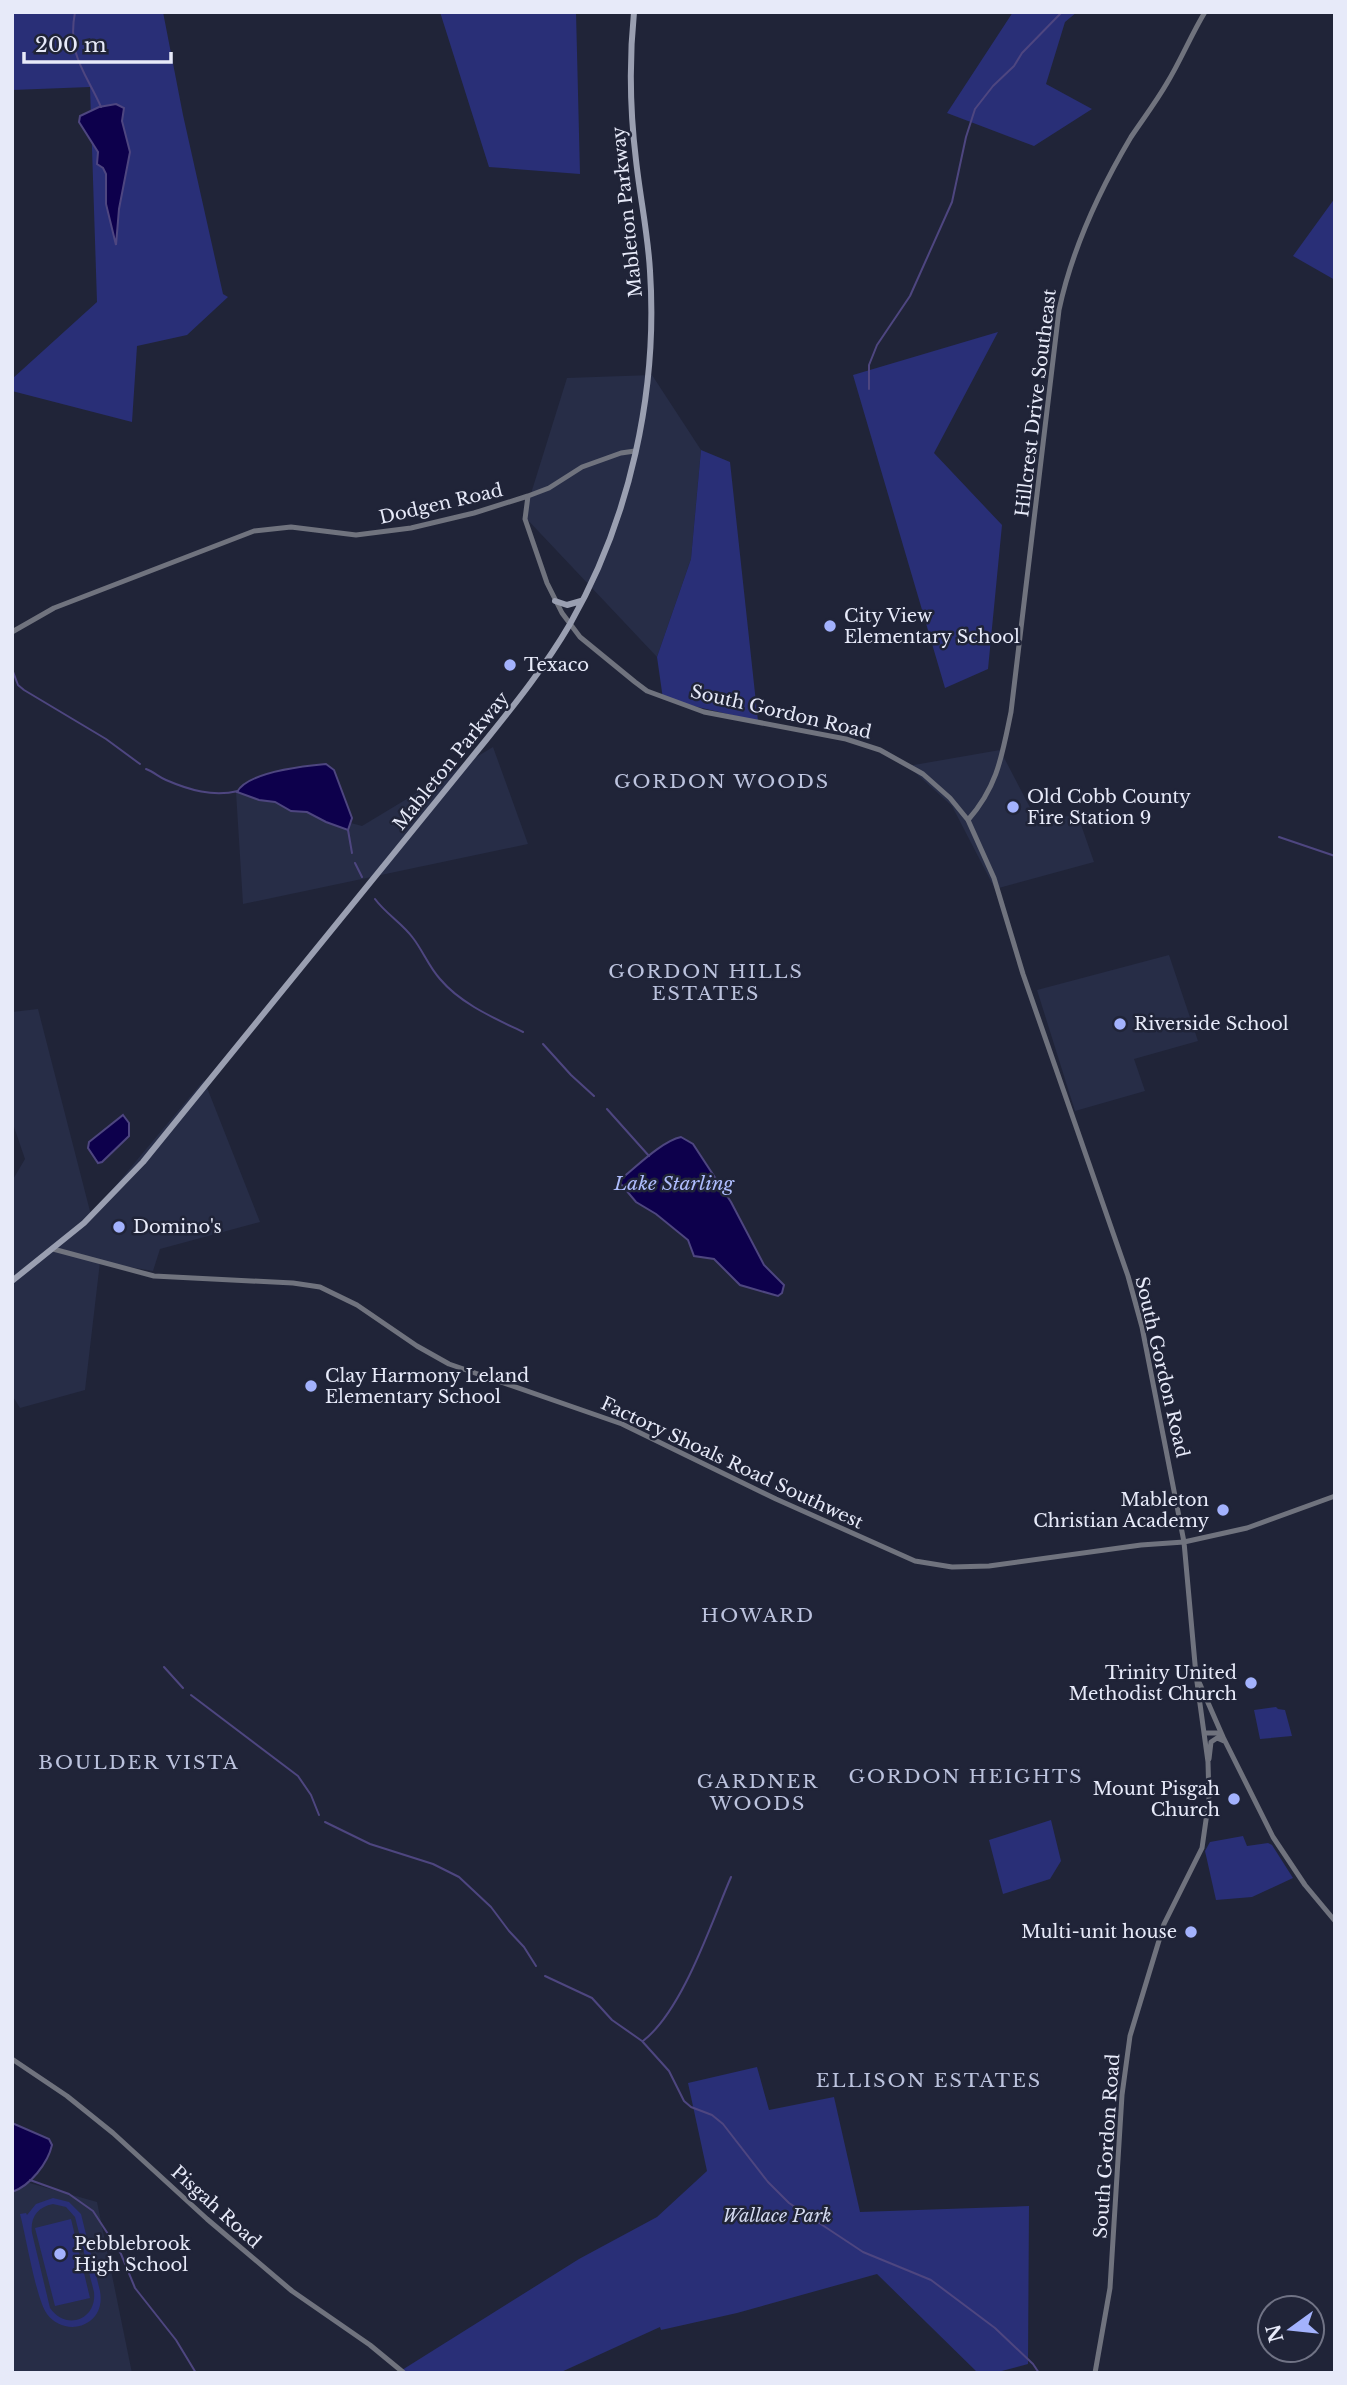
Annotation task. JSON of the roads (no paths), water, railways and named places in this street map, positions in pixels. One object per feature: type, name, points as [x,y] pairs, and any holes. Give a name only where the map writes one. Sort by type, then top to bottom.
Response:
[{"type":"main road","name":"Mableton Parkway","points":[[12,1281],[106,1202],[164,1137],[486,740],[540,670],[570,624],[615,521],[635,451],[649,366],[650,260],[631,115],[630,72],[634,12]]},
{"type":"main road","points":[[555,601],[567,605],[581,601]]},
{"type":"street","name":"Hillcrest Drive Southeast","points":[[968,820],[996,777],[1011,712],[1059,310],[1065,282],[1094,206],[1130,139],[1168,82],[1187,41],[1205,12]]},
{"type":"street","name":"Dodgen Road","points":[[12,632],[54,608],[254,531],[278,527],[346,535],[389,532],[442,521],[528,496],[549,488],[582,467],[621,453],[635,451]]},
{"type":"street","name":"South Gordon Road","points":[[528,496],[525,519],[555,601],[580,637],[648,691],[704,712],[846,739],[880,750],[923,774],[950,798],[968,820],[994,878],[1027,986],[1128,1276],[1142,1327],[1184,1542],[1196,1675],[1208,1762],[1208,1814],[1202,1847],[1164,1924],[1130,2036],[1122,2095],[1110,2288],[1095,2373]]},
{"type":"street","name":"Factory Shoals Road Southwest","points":[[53,1249],[155,1276],[293,1283],[320,1287],[357,1305],[417,1346],[449,1364],[622,1424],[911,1560],[952,1567],[989,1566],[1141,1545],[1184,1542],[1247,1528],[1335,1496]]},
{"type":"street","points":[[1196,1675],[1258,1810],[1304,1885],[1335,1921]]},
{"type":"street","points":[[1204,1733],[1220,1734],[1226,1743]]},
{"type":"street","points":[[1208,1762],[1211,1742],[1217,1738],[1226,1743]]},
{"type":"street","name":"Pisgah Road","points":[[12,2059],[67,2095],[273,2276],[310,2305],[370,2345],[404,2373]]},
{"type":"water","points":[[116,104],[124,108],[122,121],[130,152],[119,209],[116,245],[106,204],[106,174],[97,164],[98,152],[79,122],[80,116],[99,107]]},
{"type":"water","points":[[326,764],[334,770],[352,818],[348,830],[307,812],[291,811],[275,802],[259,800],[237,792],[252,779],[264,775],[291,768]]},
{"type":"water","points":[[123,1115],[129,1123],[129,1136],[98,1163],[88,1148],[89,1142]]},
{"type":"water","name":"Lake Starling","points":[[681,1137],[693,1144],[731,1202],[764,1265],[784,1285],[778,1296],[740,1285],[714,1259],[694,1256],[688,1240],[656,1214],[636,1202],[620,1183],[621,1179],[650,1155]]},
{"type":"water","points":[[12,2123],[49,2139],[52,2145],[47,2159],[37,2173],[25,2185],[12,2192]]},
{"type":"waterway","points":[[75,12],[75,51],[101,107]]},
{"type":"waterway","points":[[869,389],[869,365],[877,345],[910,296],[952,202],[975,109],[993,86],[1014,66],[1022,53],[1062,12]]},
{"type":"waterway","points":[[12,669],[18,685],[24,690],[106,739],[140,764]]},
{"type":"waterway","points":[[146,769],[166,780],[192,789],[210,793],[238,791]]},
{"type":"waterway","points":[[348,830],[352,853]]},
{"type":"waterway","points":[[1279,837],[1335,856]]},
{"type":"waterway","points":[[355,863],[362,877]]},
{"type":"waterway","points":[[375,899],[409,933],[448,988],[478,1010],[523,1032]]},
{"type":"waterway","points":[[543,1044],[594,1096]]},
{"type":"waterway","points":[[607,1109],[649,1156]]},
{"type":"waterway","points":[[164,1667],[183,1688]]},
{"type":"waterway","points":[[191,1695],[298,1776],[311,1795],[319,1815]]},
{"type":"waterway","points":[[325,1822],[370,1844],[433,1864],[459,1877],[491,1907],[536,1966]]},
{"type":"waterway","points":[[643,2041],[671,2009],[683,1988],[731,1877]]},
{"type":"waterway","points":[[545,1976],[592,1998],[612,2020],[642,2041],[669,2071],[684,2101],[691,2107],[712,2115],[723,2124],[768,2182],[789,2203],[863,2252],[931,2280],[995,2328],[1039,2373]]},
{"type":"waterway","points":[[30,2180],[69,2194],[93,2211],[121,2254],[135,2288],[176,2340],[196,2373]]},
{"type":"place","name":"City View Elementary School","points":[[830,626]]},
{"type":"place","name":"Texaco","points":[[510,665]]},
{"type":"place","name":"Old Cobb County Fire Station 9","points":[[1013,807]]},
{"type":"place","name":"Riverside School","points":[[1120,1024]]},
{"type":"place","name":"Domino's","points":[[119,1227]]},
{"type":"place","name":"Clay Harmony Leland Elementary School","points":[[311,1386]]},
{"type":"place","name":"Mableton Christian Academy","points":[[1223,1510]]},
{"type":"place","name":"Trinity United Methodist Church","points":[[1251,1683]]},
{"type":"place","name":"Mount Pisgah Church","points":[[1234,1799]]},
{"type":"place","name":"Multi-unit house","points":[[1191,1932]]},
{"type":"place","name":"Pebblebrook High School","points":[[60,2254]]},
{"type":"district","name":"GORDON WOODS","points":[[722,781]]},
{"type":"district","name":"GORDON HILLS ESTATES","points":[[706,982]]},
{"type":"district","name":"HOWARD","points":[[758,1615]]},
{"type":"district","name":"BOULDER VISTA","points":[[139,1762]]},
{"type":"district","name":"GORDON HEIGHTS","points":[[966,1776]]},
{"type":"district","name":"GARDNER WOODS","points":[[758,1792]]},
{"type":"district","name":"ELLISON ESTATES","points":[[929,2080]]},
{"type":"park label","name":"Wallace Park","points":[[777,2216]]}]
